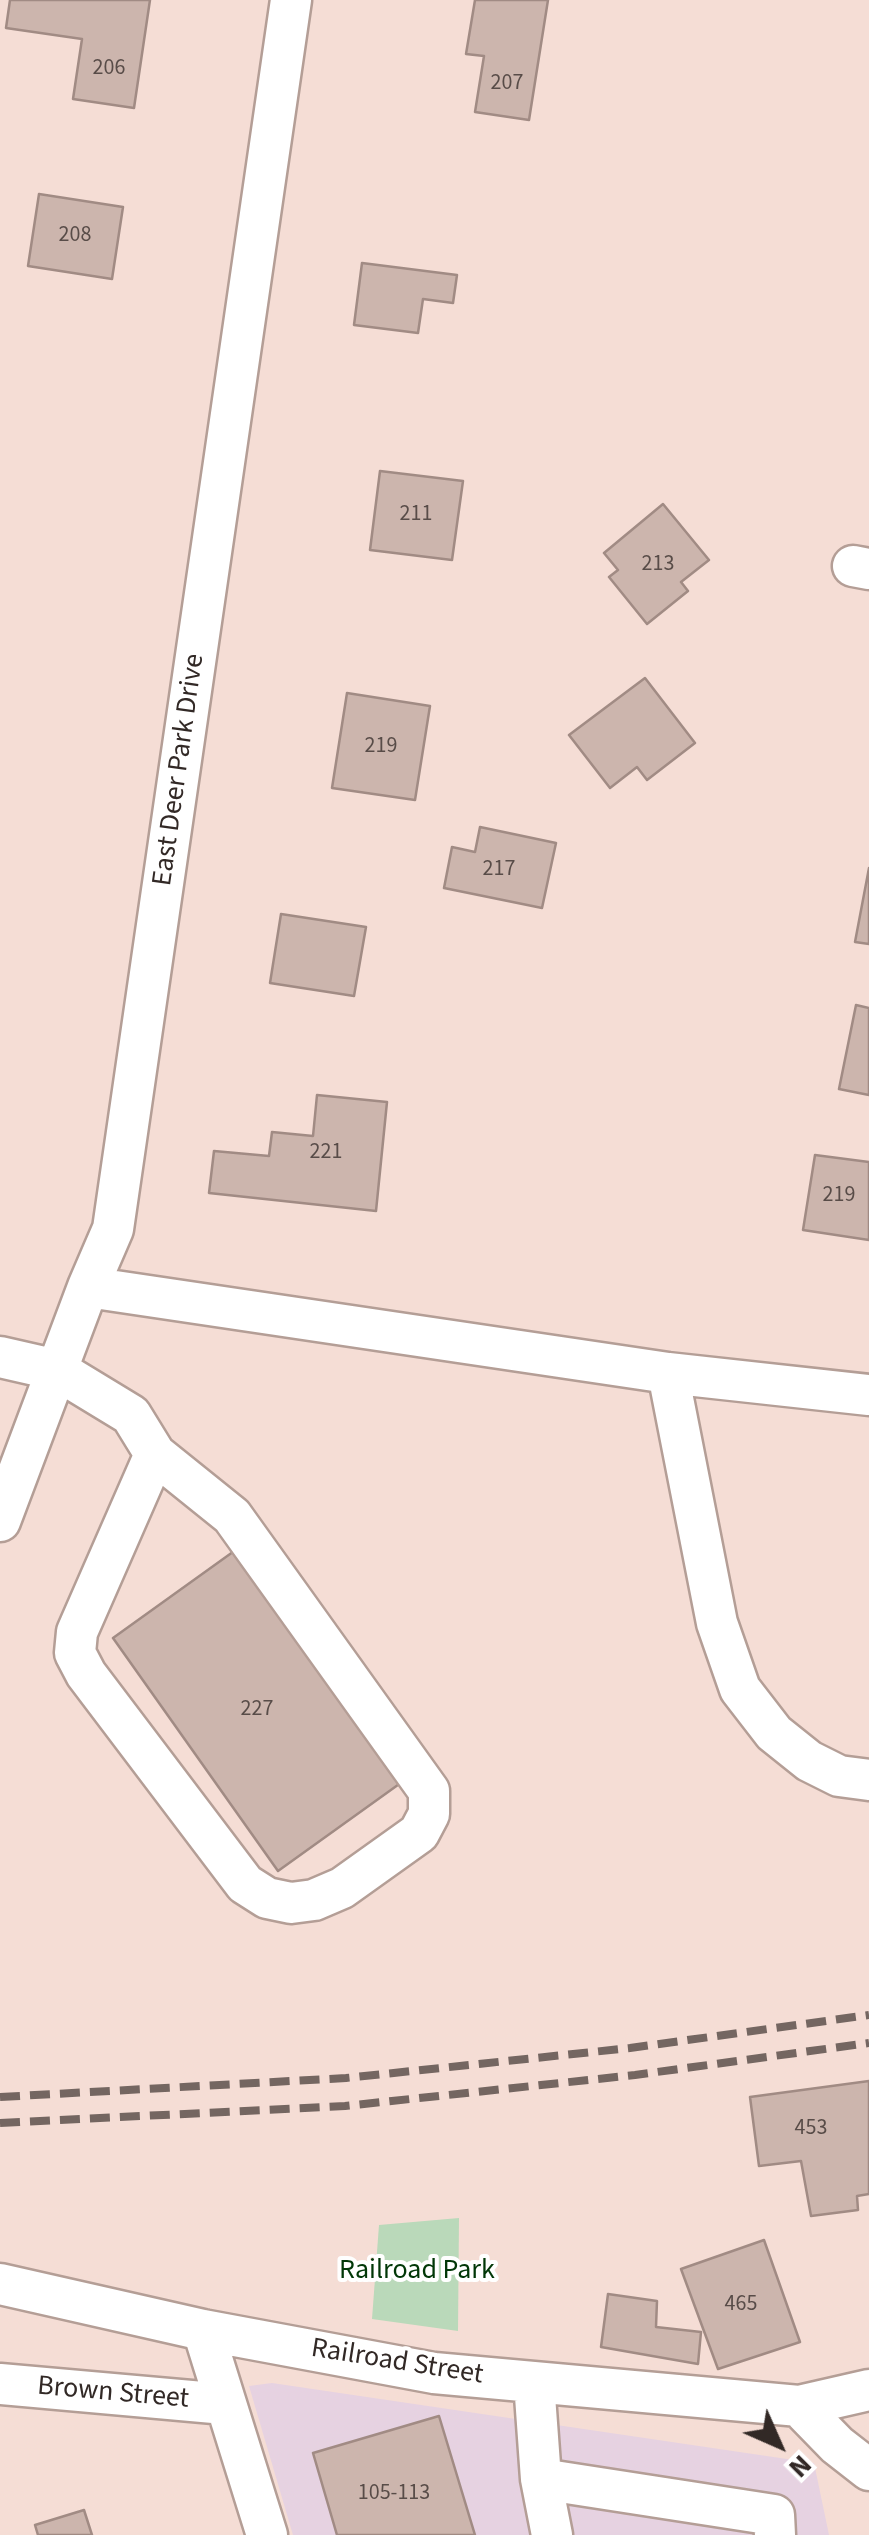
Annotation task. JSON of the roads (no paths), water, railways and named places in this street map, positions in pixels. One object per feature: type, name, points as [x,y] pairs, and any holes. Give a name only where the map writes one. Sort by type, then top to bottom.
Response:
[{"type":"street","name":"East Deer Park Drive","points":[[0,1522],[113,1230],[291,0]]},
{"type":"street","points":[[88,1287],[668,1373],[869,1396]]},
{"type":"street","points":[[0,1357],[58,1370],[131,1414],[155,1454],[232,1516],[429,1791],[430,1814],[419,1833],[342,1888],[314,1900],[291,1904],[267,1898],[245,1884],[86,1674],[75,1654],[77,1632],[155,1454]]},
{"type":"street","points":[[668,1373],[717,1622],[740,1689],[774,1733],[808,1761],[839,1776],[869,1780]]},
{"type":"street","name":"Railroad Street","points":[[0,2284],[204,2330],[434,2372],[799,2406],[859,2398]]},
{"type":"street","points":[[204,2330],[266,2535]]},
{"type":"street","points":[[534,2382],[541,2479],[552,2535]]},
{"type":"street","name":"Brown Street","points":[[0,2384],[226,2404]]},
{"type":"street","points":[[799,2406],[837,2446],[869,2470]]},
{"type":"street","name":"Railroad Street","points":[[799,2406],[869,2436]]},
{"type":"street","points":[[541,2479],[774,2515],[775,2535]]},
{"type":"railway","points":[[0,2097],[346,2078],[630,2048],[869,2015]]},
{"type":"railway","points":[[0,2123],[345,2106],[635,2075],[869,2043]]},
{"type":"park label","name":"Railroad Park","points":[[417,2272]]}]
